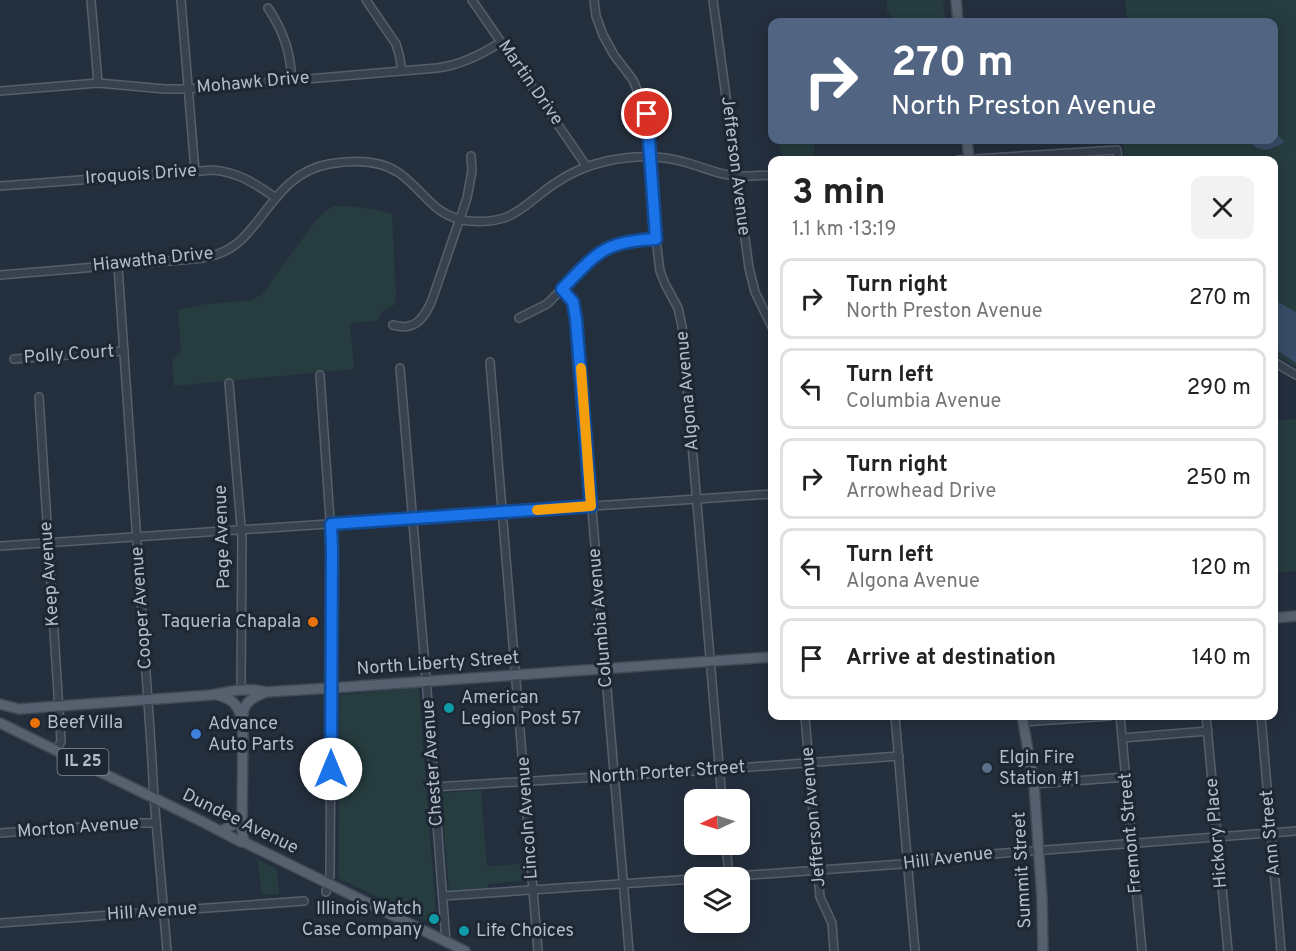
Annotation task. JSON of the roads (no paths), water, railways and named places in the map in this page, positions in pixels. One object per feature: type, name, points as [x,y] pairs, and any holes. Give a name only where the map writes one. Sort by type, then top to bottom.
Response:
[{"type":"main road","points":[[956,0],[958,18]]},
{"type":"main road","points":[[1278,618],[1296,616]]},
{"type":"main road","name":"North Liberty Street","points":[[0,704],[19,709],[211,695],[241,690],[266,692],[331,688],[768,657]]},
{"type":"main road","points":[[244,842],[242,830],[243,709],[249,700],[266,692]]},
{"type":"main road","points":[[211,695],[232,700],[242,718]]},
{"type":"main road","points":[[0,710],[19,709]]},
{"type":"main road","name":"Summit Street","points":[[1022,720],[1034,784],[1040,850],[1042,951]]},
{"type":"main road","name":"Dundee Avenue","points":[[0,723],[244,842],[327,888],[465,951]]},
{"type":"main road","points":[[221,831],[242,820]]},
{"type":"street","points":[[91,0],[98,83]]},
{"type":"street","points":[[182,0],[195,171]]},
{"type":"street","points":[[366,0],[396,44],[402,72]]},
{"type":"street","name":"Martin Drive","points":[[472,0],[587,167]]},
{"type":"street","name":"Algona Avenue","points":[[594,0],[596,16],[603,35],[632,78],[644,104],[661,274],[678,308],[683,330],[721,789]]},
{"type":"street","name":"Jefferson Avenue","points":[[713,0],[751,279],[768,319]]},
{"type":"street","points":[[268,8],[287,45],[292,80]]},
{"type":"street","name":"Mohawk Drive","points":[[0,91],[98,83],[165,89],[188,88],[402,72],[461,63],[501,42]]},
{"type":"street","points":[[0,82],[0,91]]},
{"type":"street","points":[[1028,156],[1117,150],[1118,156]]},
{"type":"street","points":[[393,325],[411,326],[426,312],[432,300],[470,186],[471,156]]},
{"type":"street","name":"Hiawatha Drive","points":[[0,275],[202,258],[222,252],[246,236],[293,179],[304,172],[332,163],[369,162],[385,166],[399,173],[434,206],[448,215],[472,221],[490,221],[512,216],[561,179],[587,167],[618,159],[650,158],[683,162],[736,176],[768,175]]},
{"type":"street","name":"Iroquois Drive","points":[[0,186],[220,171],[237,175],[254,183],[276,198]]},
{"type":"street","points":[[519,318],[547,304],[591,259],[607,248],[627,241],[656,239]]},
{"type":"street","name":"Cooper Avenue","points":[[118,266],[154,797],[167,951]]},
{"type":"street","name":"Columbia Avenue","points":[[562,289],[573,302],[576,319],[629,951]]},
{"type":"street","name":"Polly Court","points":[[14,359],[124,351]]},
{"type":"street","name":"Lincoln Avenue","points":[[490,362],[538,951]]},
{"type":"street","points":[[1278,364],[1296,375]]},
{"type":"street","name":"Chester Avenue","points":[[400,368],[446,942]]},
{"type":"street","points":[[320,375],[332,549],[330,876],[327,888]]},
{"type":"street","name":"Page Avenue","points":[[229,383],[242,530],[241,690]]},
{"type":"street","name":"Keep Avenue","points":[[39,397],[61,741],[57,750]]},
{"type":"street","points":[[0,546],[768,494]]},
{"type":"street","name":"Jefferson Avenue","points":[[805,720],[821,899],[832,923],[834,951]]},
{"type":"street","points":[[895,720],[915,951]]},
{"type":"street","name":"Fremont Street","points":[[1120,720],[1142,951]]},
{"type":"street","name":"Hickory Place","points":[[1206,720],[1228,951]]},
{"type":"street","name":"Ann Street","points":[[1261,720],[1281,951]]},
{"type":"street","points":[[1122,738],[1208,732]]},
{"type":"street","name":"North Porter Street","points":[[434,787],[899,756]]},
{"type":"street","points":[[1034,784],[1126,777]]},
{"type":"street","name":"Morton Avenue","points":[[0,833],[156,823]]},
{"type":"street","name":"Hill Avenue","points":[[750,875],[1296,831]]},
{"type":"street","points":[[443,896],[684,880]]},
{"type":"street","name":"Hill Avenue","points":[[0,922],[303,901]]},
{"type":"water","points":[[1278,135],[1284,142],[1265,150],[1253,144],[1278,144]]},
{"type":"water","points":[[1278,302],[1296,312],[1296,363],[1278,351]]},
{"type":"place","name":"Taqueria Chapala","points":[[313,622]]},
{"type":"place","name":"American Legion Post 57","points":[[449,708]]},
{"type":"place","name":"Beef Villa","points":[[35,723]]},
{"type":"place","name":"Advance Auto Parts","points":[[196,734]]},
{"type":"place","name":"Elgin Fire Station #1","points":[[987,768]]},
{"type":"place","name":"Illinois Watch Case Company","points":[[434,919]]},
{"type":"place","name":"Life Choices","points":[[464,931]]}]
